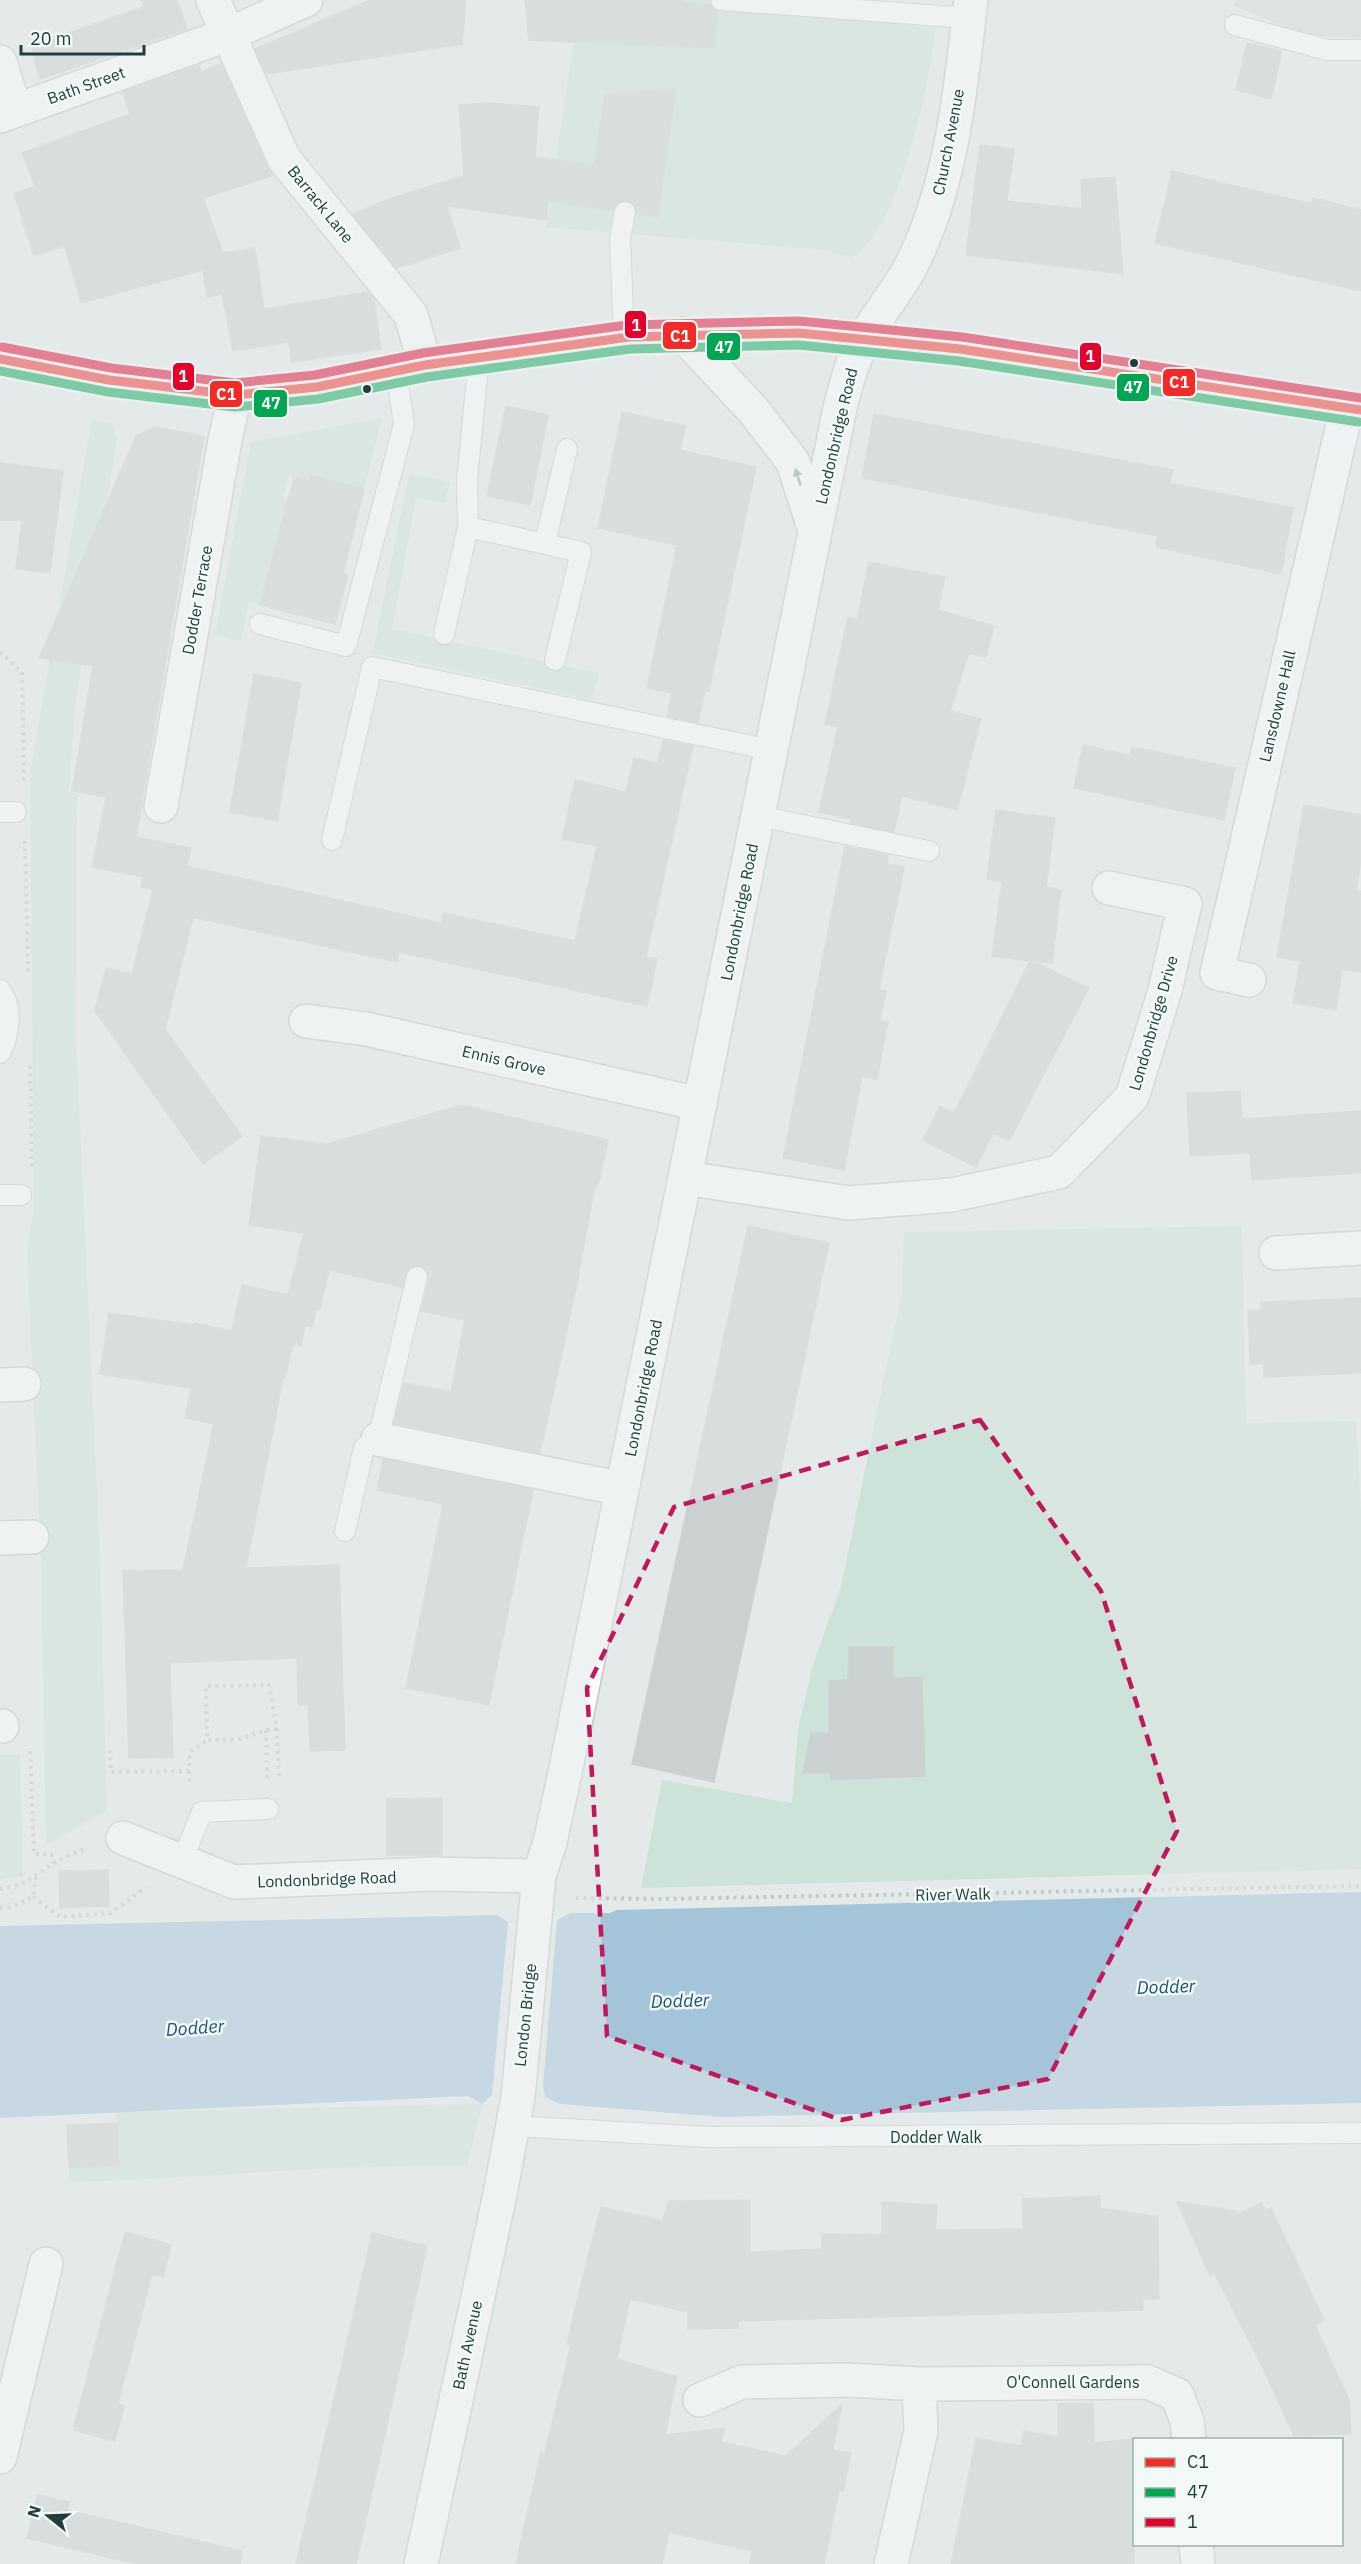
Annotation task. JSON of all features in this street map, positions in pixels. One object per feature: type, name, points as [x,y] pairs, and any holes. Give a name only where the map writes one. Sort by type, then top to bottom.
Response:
[{"type":"street","name":"Barrack Lane","points":[[213,0],[284,159],[411,315],[410,368]]},
{"type":"street","name":"Bath Street","points":[[7,113],[227,35],[306,0]]},
{"type":"street","name":"Church Avenue","points":[[864,338],[913,263],[938,197],[954,121],[970,9]]},
{"type":"street","points":[[0,62],[7,113]]},
{"type":"street","points":[[0,359],[109,380],[235,395],[317,387],[410,368],[624,338],[682,334],[798,333],[960,349],[1354,409]]},
{"type":"street","points":[[682,334],[753,410],[793,462],[815,532]]},
{"type":"street","name":"Londonbridge Road","points":[[123,1838],[234,1882],[434,1874],[537,1897],[561,1792],[815,532],[849,370],[864,338]]},
{"type":"street","name":"Dodder Terrace","points":[[161,806],[225,440],[235,395]]},
{"type":"street","name":"Lansdowne Hall","points":[[1250,980],[1217,973],[1354,409]]},
{"type":"street","name":"Londonbridge Drive","points":[[685,1178],[849,1203],[952,1195],[1059,1172],[1132,1097],[1164,994],[1185,904],[1109,888]]},
{"type":"street","name":"Ennis Grove","points":[[306,1021],[366,1029],[700,1104]]},
{"type":"street","points":[[1276,1253],[1361,1248]]},
{"type":"street","points":[[378,1438],[622,1489]]},
{"type":"street","points":[[0,1538],[32,1537]]},
{"type":"street","name":"London Bridge","points":[[515,2111],[537,1897]]},
{"type":"street","name":"Bath Avenue","points":[[421,2564],[515,2111]]},
{"type":"street","points":[[0,2457],[46,2264]]},
{"type":"street","name":"O'Connell Gardens","points":[[700,2400],[742,2382],[848,2380],[919,2384],[1148,2382],[1177,2395],[1187,2421],[1189,2438]]},
{"type":"street","points":[[891,2564],[921,2432],[919,2384]]},
{"type":"street","points":[[1196,2546],[1198,2564]]},
{"type":"lane","points":[[722,0],[970,9]]},
{"type":"lane","points":[[1235,24],[1327,50],[1361,51]]},
{"type":"lane","points":[[624,338],[620,238],[625,212]]},
{"type":"lane","points":[[444,634],[468,526],[467,480],[479,357]]},
{"type":"lane","points":[[260,624],[346,646],[404,424],[410,368]]},
{"type":"lane","points":[[545,543],[567,449]]},
{"type":"lane","points":[[468,526],[581,552],[555,660]]},
{"type":"lane","points":[[332,840],[372,667],[771,750]]},
{"type":"lane","points":[[758,816],[929,851]]},
{"type":"lane","points":[[0,990],[9,1019],[6,1042],[0,1053]]},
{"type":"lane","points":[[0,1195],[21,1195]]},
{"type":"lane","points":[[345,1531],[364,1448],[378,1438],[417,1277]]},
{"type":"lane","points":[[182,1862],[202,1812],[268,1809]]},
{"type":"lane","name":"Dodder Walk","points":[[515,2111],[709,2137],[1361,2133]]},
{"type":"path","points":[[0,652],[22,672],[24,789]]},
{"type":"path","points":[[25,835],[28,984]]},
{"type":"path","points":[[21,1195],[33,1194],[30,1054]]},
{"type":"path","points":[[207,1740],[206,1686],[269,1685],[277,1729],[279,1790]]},
{"type":"path","points":[[1,1726],[29,1737],[34,1854],[51,1854],[54,1863]]},
{"type":"path","points":[[110,1750],[111,1772],[189,1771],[190,1752],[207,1740],[240,1738],[277,1729]]},
{"type":"path","points":[[266,1730],[268,1809]]},
{"type":"path","points":[[0,1889],[22,1884],[36,1877],[54,1863],[87,1848]]},
{"type":"path","points":[[33,1897],[36,1877]]},
{"type":"path","name":"River Walk","points":[[572,1898],[659,1899],[1361,1886]]},
{"type":"path","points":[[33,1897],[60,1917],[111,1913],[147,1887]]},
{"type":"path","points":[[0,1908],[11,1907],[33,1897]]},
{"type":"highlighted area","points":[[980,1420],[1101,1591],[1177,1831],[1048,2079],[841,2120],[607,2036],[587,1688],[674,1507]]},
{"type":"shaded area","points":[[1236,0],[1361,0],[1361,38],[1318,36],[1288,28],[1234,6]]},
{"type":"green space","points":[[580,0],[716,0],[936,28],[927,83],[910,152],[885,217],[870,241],[852,258],[825,250],[546,227]]},
{"type":"green space","points":[[382,418],[364,489],[311,475],[309,481],[289,476],[283,499],[302,504],[276,546],[260,605],[249,602],[241,641],[215,635],[251,442]]},
{"type":"green space","points":[[92,419],[113,425],[117,438],[75,707],[69,792],[77,794],[76,1039],[100,1559],[107,1811],[46,1845],[41,1563],[27,1250],[34,1208],[30,773]]},
{"type":"green space","points":[[409,474],[450,482],[445,503],[416,498],[392,629],[599,673],[592,700],[373,653]]},
{"type":"green space","points":[[1242,1226],[1246,1423],[1356,1421],[1361,1509],[1361,1869],[641,1888],[662,1780],[792,1803],[798,1729],[812,1668],[841,1586],[902,1292],[904,1232]]},
{"type":"green space","points":[[0,1755],[20,1755],[23,1876],[0,1880]]},
{"type":"green space","points":[[482,2104],[467,2166],[317,2169],[69,2182],[69,2168],[119,2165],[116,2112]]},
{"type":"water","name":"Dodder","points":[[1361,1892],[1361,2103],[722,2117],[560,2104],[545,2097],[492,2095],[482,2104],[468,2096],[0,2118],[0,1926],[497,1915],[508,1922],[557,1920],[570,1913],[610,1913],[617,1910]]},
{"type":"pier","points":[[557,1920],[543,2086],[545,2097],[492,2095],[508,1922]]},
{"type":"building","points":[[141,0],[177,0],[187,29],[40,79],[31,46],[144,7]]},
{"type":"building","points":[[370,0],[466,0],[462,44],[267,74],[255,49]]},
{"type":"building","points":[[525,0],[683,0],[684,3],[710,5],[718,11],[714,48],[529,40]]},
{"type":"building","points":[[1247,43],[1282,51],[1271,99],[1236,90]]},
{"type":"building","points":[[221,64],[272,176],[203,198],[223,253],[255,248],[264,309],[368,292],[374,299],[381,349],[292,362],[289,342],[233,351],[222,294],[207,297],[203,270],[81,303],[65,246],[34,256],[14,194],[35,186],[22,153],[130,114],[123,92],[199,65],[201,72]]},
{"type":"building","points":[[676,89],[658,217],[637,214],[633,203],[627,200],[616,204],[613,211],[548,201],[546,220],[447,206],[460,248],[397,268],[353,214],[389,199],[464,176],[459,105],[487,103],[539,107],[535,157],[594,165],[605,94]]},
{"type":"building","points":[[980,145],[1014,149],[1007,201],[1082,209],[1081,180],[1115,177],[1123,274],[966,255]]},
{"type":"building","points":[[1172,171],[1312,204],[1313,198],[1361,210],[1361,291],[1155,243]]},
{"type":"building","points":[[506,406],[548,415],[530,505],[487,496]]},
{"type":"building","points":[[622,412],[686,426],[680,450],[756,467],[709,691],[705,690],[698,723],[667,716],[672,693],[647,688],[677,545],[598,528]]},
{"type":"building","points":[[874,414],[1173,470],[1170,483],[1293,508],[1281,574],[1156,547],[1158,536],[862,478]]},
{"type":"building","points":[[154,427],[204,436],[136,837],[191,848],[187,866],[441,923],[443,913],[575,941],[597,846],[562,839],[575,780],[626,792],[634,758],[658,763],[663,740],[693,746],[646,957],[657,959],[647,1006],[399,952],[397,962],[193,917],[165,1029],[242,1136],[203,1164],[95,1011],[106,968],[132,974],[153,889],[141,887],[143,877],[92,867],[106,797],[72,791],[93,666],[39,658],[136,436]]},
{"type":"building","points":[[0,463],[63,471],[50,573],[16,569],[22,520],[0,520]]},
{"type":"building","points":[[310,475],[364,489],[343,573],[348,575],[335,624],[260,605],[294,477],[309,481]]},
{"type":"building","points":[[869,562],[945,577],[938,610],[994,626],[986,657],[969,653],[950,711],[981,719],[957,810],[902,796],[894,832],[850,823],[851,819],[819,812],[838,727],[825,724],[848,617],[857,619]]},
{"type":"building","points":[[254,674],[301,683],[277,821],[230,812]]},
{"type":"building","points":[[1083,745],[1130,755],[1132,747],[1235,768],[1224,820],[1074,788]]},
{"type":"building","points":[[1304,805],[1361,815],[1361,860],[1356,890],[1361,891],[1361,972],[1342,969],[1336,1010],[1293,1003],[1300,961],[1277,957]]},
{"type":"building","points":[[996,810],[1055,818],[1046,887],[1061,890],[1052,963],[1032,961],[1089,988],[1009,1141],[993,1133],[976,1167],[923,1140],[940,1106],[954,1113],[1030,961],[992,956],[1002,882],[987,879]]},
{"type":"building","points":[[845,846],[888,855],[887,864],[904,867],[879,990],[886,991],[880,1021],[888,1022],[877,1079],[862,1076],[844,1170],[783,1158]]},
{"type":"building","points":[[1240,1091],[1242,1119],[1361,1111],[1361,1173],[1252,1180],[1250,1153],[1190,1156],[1187,1093]]},
{"type":"building","points":[[462,1105],[608,1140],[598,1186],[595,1185],[576,1289],[540,1453],[394,1423],[404,1383],[451,1392],[465,1320],[421,1311],[429,1279],[426,1269],[420,1266],[408,1269],[402,1287],[329,1270],[320,1310],[316,1310],[312,1327],[305,1325],[301,1346],[293,1344],[285,1378],[283,1378],[246,1568],[339,1565],[345,1750],[310,1751],[308,1705],[298,1705],[297,1658],[170,1663],[173,1757],[129,1758],[123,1571],[183,1570],[214,1424],[185,1418],[191,1388],[100,1374],[109,1313],[195,1325],[195,1323],[232,1331],[242,1285],[288,1295],[304,1233],[249,1225],[261,1136],[327,1144]]},
{"type":"building","points":[[748,1226],[829,1243],[714,1782],[632,1764]]},
{"type":"building","points":[[1361,1298],[1361,1373],[1264,1377],[1264,1364],[1250,1364],[1248,1311],[1261,1310],[1261,1302]]},
{"type":"building","points":[[383,1459],[533,1490],[489,1705],[406,1688],[443,1504],[377,1490]]},
{"type":"building","points":[[849,1647],[893,1647],[893,1678],[922,1677],[925,1776],[831,1780],[830,1773],[803,1773],[811,1733],[829,1733],[829,1681],[848,1680]]},
{"type":"building","points":[[442,1798],[442,1855],[387,1855],[387,1799]]},
{"type":"building","points":[[108,1870],[109,1906],[60,1908],[59,1871]]},
{"type":"building","points":[[117,2123],[119,2165],[69,2168],[67,2125]]},
{"type":"building","points":[[1100,2196],[1100,2208],[1158,2217],[1159,2299],[1143,2299],[1143,2310],[738,2321],[738,2328],[688,2329],[688,2312],[630,2299],[617,2359],[677,2377],[665,2435],[724,2428],[721,2442],[786,2456],[842,2404],[833,2450],[851,2453],[843,2491],[839,2490],[824,2564],[750,2564],[752,2551],[669,2532],[662,2564],[516,2564],[541,2452],[545,2453],[571,2345],[567,2344],[601,2207],[663,2221],[668,2201],[750,2200],[750,2252],[822,2249],[821,2234],[882,2235],[882,2202],[937,2205],[935,2230],[1023,2229],[1022,2199]]},
{"type":"building","points":[[1177,2202],[1236,2211],[1236,2215],[1262,2203],[1265,2210],[1271,2208],[1324,2320],[1315,2325],[1349,2400],[1351,2434],[1294,2436],[1260,2362],[1214,2273],[1210,2276]]},
{"type":"building","points":[[125,2232],[171,2245],[163,2277],[152,2274],[118,2404],[124,2406],[115,2441],[73,2430]]},
{"type":"building","points":[[372,2233],[427,2246],[356,2564],[296,2564]]},
{"type":"building","points":[[1093,2403],[1094,2443],[1133,2439],[1134,2564],[951,2564],[976,2438],[1021,2446],[1024,2431],[1058,2437],[1058,2404]]},
{"type":"building","points":[[37,2495],[69,2502],[67,2510],[242,2551],[240,2564],[137,2564],[27,2538]]},
{"type":"transit line","name":"1","points":[[2,347],[111,368],[235,383],[315,375],[423,353],[627,325],[799,321],[962,337],[1361,398]]},
{"type":"transit line","name":"C1","points":[[0,359],[109,380],[235,395],[317,387],[425,365],[629,337],[799,333],[960,349],[1361,410]]},
{"type":"transit line","name":"47","points":[[0,371],[108,392],[235,407],[318,399],[427,377],[630,349],[799,345],[959,361],[1359,422]]}]
